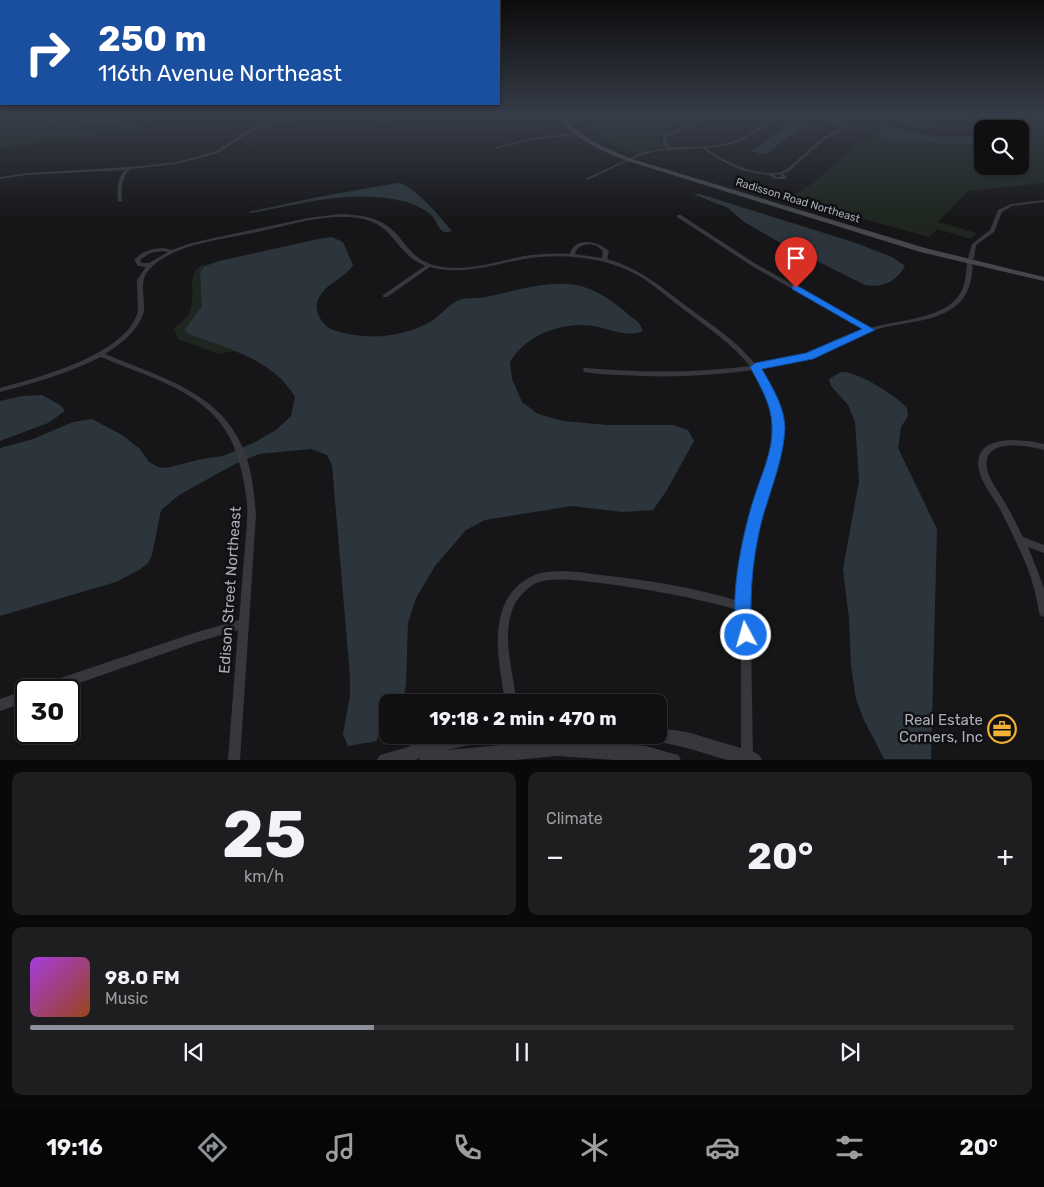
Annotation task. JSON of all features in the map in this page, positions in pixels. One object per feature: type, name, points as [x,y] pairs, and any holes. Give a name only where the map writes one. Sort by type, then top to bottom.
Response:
[{"type":"main road","name":"Radisson Road Northeast","points":[[609,150],[923,250],[1044,279]]},
{"type":"main road","name":"Radisson Road Northeast","points":[[616,150],[632,159],[970,260]]},
{"type":"main road","points":[[970,260],[1044,274]]},
{"type":"street","points":[[0,178],[27,174],[169,164],[205,156],[218,150]]},
{"type":"street","points":[[587,179],[632,159],[668,150]]},
{"type":"street","points":[[706,150],[712,156],[726,163],[770,174],[775,178],[785,178],[781,174],[787,171],[809,150]]},
{"type":"street","points":[[120,201],[118,184],[128,168]]},
{"type":"street","points":[[586,370],[674,376],[708,374],[755,367],[809,356],[888,324],[934,315],[956,304],[964,293],[974,244],[992,231],[1000,211],[1011,205],[1044,201]]},
{"type":"street","points":[[679,216],[754,265],[808,293],[870,330]]},
{"type":"street","points":[[0,390],[51,375],[100,354],[122,337],[140,314],[141,275],[150,265],[172,252],[206,241],[324,217],[362,217],[385,226],[409,256],[428,266],[449,270],[469,270],[541,255],[572,255],[604,260],[626,267],[649,280],[712,328],[755,367],[772,397],[779,427],[775,456],[760,500],[749,544],[743,607],[746,635],[749,759],[687,740],[667,737]]},
{"type":"street","points":[[572,255],[575,247],[583,243],[592,243],[601,246],[606,251],[604,260]]},
{"type":"street","points":[[150,265],[140,265],[137,260],[154,250],[172,252]]},
{"type":"street","points":[[385,296],[428,266]]},
{"type":"street","name":"Edison Street Northeast","points":[[100,354],[191,393],[218,414],[237,441],[247,470],[252,515],[234,760]]},
{"type":"street","points":[[1044,446],[1009,442],[989,448],[984,454],[982,462],[984,474],[1020,540],[1040,590],[1044,612]]},
{"type":"street","points":[[1020,540],[1044,549]]},
{"type":"street","points":[[510,694],[505,660],[505,616],[514,597],[531,582],[543,577],[584,576],[631,582],[682,591],[743,607]]},
{"type":"street","points":[[75,679],[194,638],[243,624]]},
{"type":"street","points":[[0,705],[15,700]]},
{"type":"street","points":[[401,758],[424,748],[442,744]]},
{"type":"street","points":[[426,760],[511,756],[557,748],[646,754],[673,760]]},
{"type":"shaded area","points":[[626,150],[650,150],[638,152]]},
{"type":"shaded area","points":[[752,150],[770,150],[761,154]]},
{"type":"shaded area","points":[[851,150],[974,150],[974,175],[1029,175],[1029,150],[1044,150],[1044,183],[968,191],[938,222],[977,233],[971,239],[937,229],[930,237],[789,199],[813,183]]},
{"type":"shaded area","points":[[398,183],[405,185],[419,196],[452,231],[445,232],[441,230],[433,217],[416,206],[403,201],[383,198],[345,197],[248,212],[323,196]]},
{"type":"shaded area","points":[[693,194],[700,194],[856,243],[892,257],[905,266],[888,283],[878,286],[865,285],[779,242],[744,222],[728,208]]},
{"type":"shaded area","points":[[332,237],[343,242],[353,265],[345,274],[328,286],[320,296],[317,303],[317,311],[320,319],[333,330],[358,336],[383,336],[420,327],[432,321],[459,300],[482,298],[537,286],[558,284],[588,288],[597,292],[615,303],[639,323],[643,331],[632,334],[582,325],[558,328],[535,337],[517,352],[510,362],[512,379],[522,402],[538,414],[563,421],[608,425],[673,425],[688,430],[694,441],[667,490],[653,510],[622,512],[572,506],[485,520],[466,530],[435,566],[416,598],[408,623],[406,685],[404,694],[379,694],[379,732],[377,741],[348,746],[343,734],[350,695],[350,676],[332,465],[327,455],[311,449],[259,454],[233,465],[179,495],[161,510],[152,555],[148,563],[139,570],[116,582],[0,616],[0,448],[33,439],[73,422],[92,419],[122,435],[140,449],[149,462],[158,467],[166,468],[223,456],[255,442],[276,430],[291,416],[295,397],[286,384],[262,364],[189,334],[185,329],[202,306],[200,272],[205,266],[219,261]]},
{"type":"shaded area","points":[[204,264],[205,266],[200,272],[203,303],[189,334],[236,351],[218,354],[178,339],[174,328],[189,314],[192,304],[194,273]]},
{"type":"shaded area","points":[[841,372],[857,376],[876,385],[895,397],[907,408],[908,416],[901,427],[898,448],[937,529],[931,759],[884,759],[864,720],[856,699],[851,666],[849,619],[843,569],[859,481],[855,422],[848,405],[831,386],[829,379]]},
{"type":"shaded area","points":[[42,395],[60,405],[65,411],[48,423],[0,441],[0,401],[22,396]]},
{"type":"place","name":"Real Estate Corners, Inc","points":[[1002,729]]},
{"type":"route","points":[[746,635],[743,607],[749,544],[760,500],[778,445],[779,427],[769,389],[755,367],[809,356],[870,330],[808,293],[796,288]]}]
